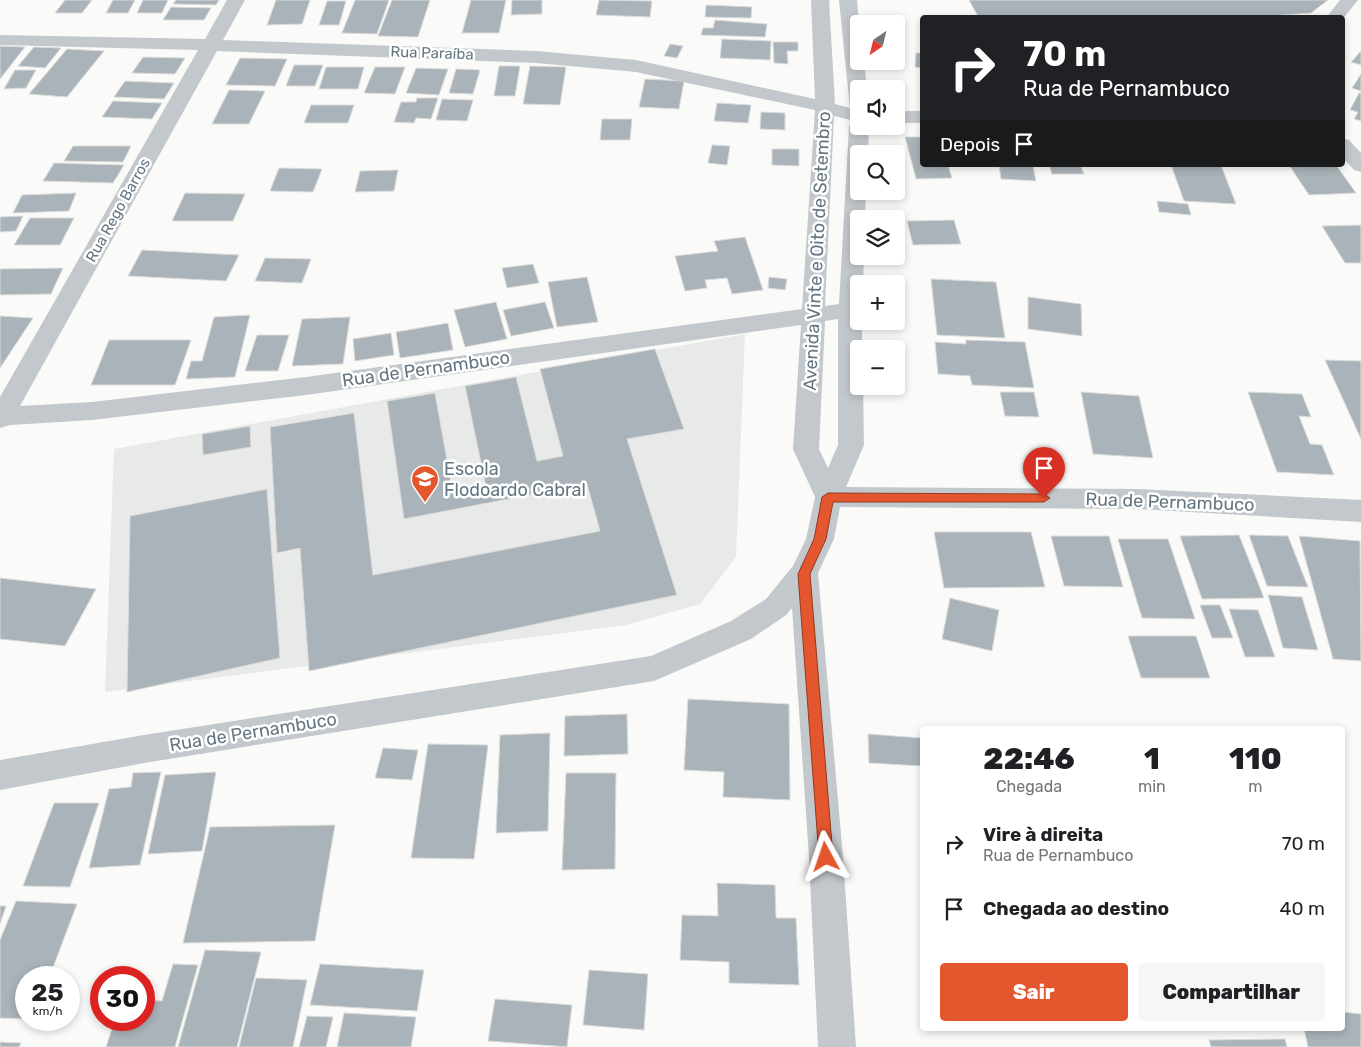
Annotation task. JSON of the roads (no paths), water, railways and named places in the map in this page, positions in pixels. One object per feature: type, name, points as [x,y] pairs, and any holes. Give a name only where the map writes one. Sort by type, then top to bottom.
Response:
[{"type":"street","name":"Rua Rego Barros","points":[[1,417],[236,0]]},
{"type":"street","name":"Avenida Vinte e Oito de Setembro","points":[[820,0],[825,106],[806,449],[828,497]]},
{"type":"street","name":"Avenida Vinte e Oito de Setembro","points":[[848,0],[856,80]]},
{"type":"street","points":[[1337,15],[1349,0]]},
{"type":"street","name":"Rua Paraíba","points":[[0,40],[212,45],[536,57],[636,66],[825,106],[850,113]]},
{"type":"street","points":[[905,117],[920,117]]},
{"type":"street","name":"Avenida Vinte e Oito de Setembro","points":[[852,275],[859,135]]},
{"type":"street","points":[[1345,147],[1361,166]]},
{"type":"street","name":"Rua de Pernambuco","points":[[1,417],[92,411],[306,386],[850,310]]},
{"type":"street","name":"Avenida Vinte e Oito de Setembro","points":[[837,1047],[826,857],[804,574],[820,539],[828,497],[851,445],[850,330]]},
{"type":"street","name":"Rua de Pernambuco","points":[[828,497],[1138,499],[1361,511]]},
{"type":"street","name":"Rua de Pernambuco","points":[[0,775],[144,749],[654,668],[741,630],[776,607],[804,574]]},
{"type":"place","name":"Escola Flodoardo Cabral","points":[[425,503]]}]
